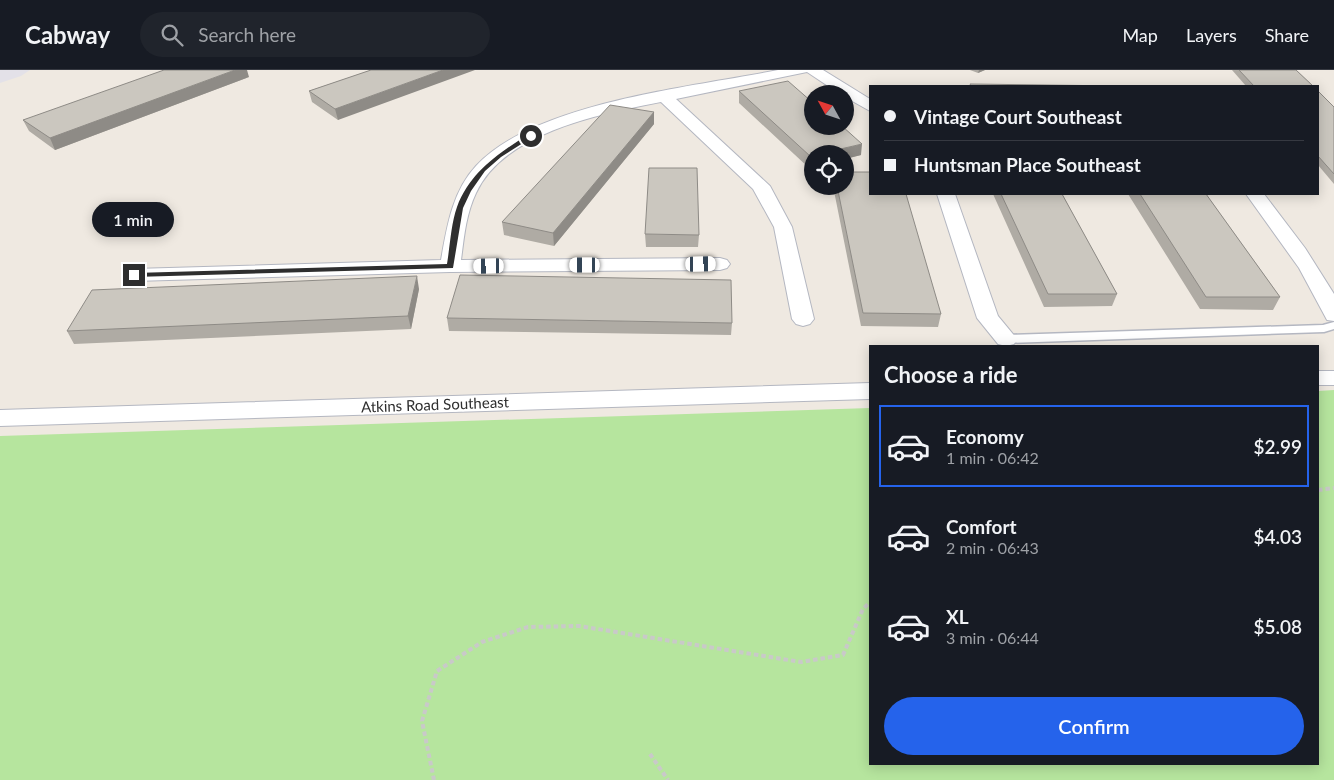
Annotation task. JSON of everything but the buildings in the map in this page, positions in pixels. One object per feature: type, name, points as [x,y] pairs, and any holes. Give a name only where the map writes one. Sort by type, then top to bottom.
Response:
[{"type":"street","points":[[450,266],[460,208],[483,170],[499,156],[541,131],[598,110],[801,70]]},
{"type":"street","points":[[813,70],[869,105]]},
{"type":"street","points":[[665,97],[761,186],[783,227],[803,319]]},
{"type":"street","points":[[946,195],[988,318],[1006,339]]},
{"type":"street","points":[[1256,195],[1303,262],[1330,304],[1334,315]]},
{"type":"street","points":[[134,275],[450,266],[720,264]]},
{"type":"street","points":[[1319,378],[1334,378]]},
{"type":"street","name":"Atkins Road Southeast","points":[[0,418],[869,391]]},
{"type":"lane","points":[[1006,339],[1324,328],[1334,325]]},
{"type":"path","points":[[1319,490],[1334,488]]},
{"type":"path","points":[[434,780],[422,721],[437,671],[482,642],[528,627],[579,626],[801,662],[843,656],[863,609],[869,603]]},
{"type":"path","points":[[650,754],[668,780]]},
{"type":"shaded area","points":[[0,70],[30,70],[21,76],[0,83]]},
{"type":"green space","points":[[1334,390],[1334,780],[0,780],[0,436],[869,408],[869,765],[1319,765],[1319,391]]},
{"type":"route","points":[[134,275],[450,266],[460,208],[468,191],[483,170],[499,156],[531,136]]}]
